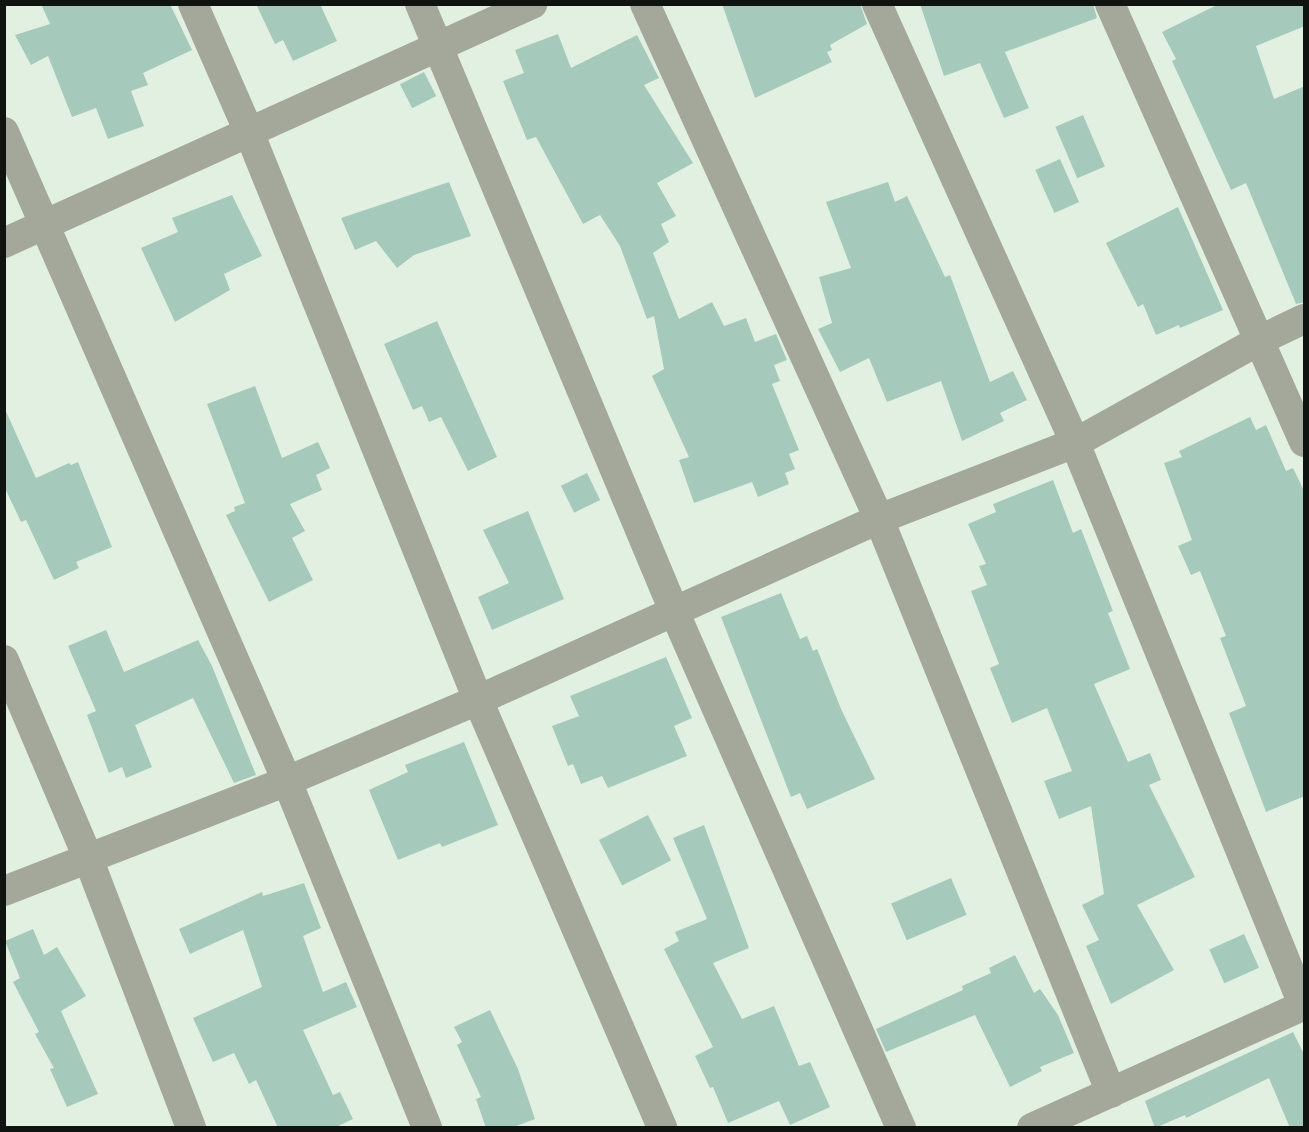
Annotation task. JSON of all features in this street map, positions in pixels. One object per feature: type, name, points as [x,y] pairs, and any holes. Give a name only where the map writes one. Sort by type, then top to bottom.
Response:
[{"type":"street","points":[[193,4],[249,132],[478,700],[662,1128]]},
{"type":"street","points":[[420,4],[674,611],[901,1128]]},
{"type":"street","points":[[4,243],[532,4]]},
{"type":"street","points":[[645,4],[879,519],[1111,1093]]},
{"type":"street","points":[[877,4],[1074,443],[1304,1006],[1032,1128]]},
{"type":"street","points":[[1110,4],[1305,442]]},
{"type":"street","points":[[4,132],[287,781],[428,1128]]},
{"type":"street","points":[[4,891],[287,781],[478,700],[879,519],[1074,443],[1260,340],[1305,319]]},
{"type":"street","points":[[4,660],[88,858],[191,1128]]},
{"type":"building","points":[[41,4],[170,4],[192,50],[143,73],[148,85],[131,91],[144,126],[108,139],[96,108],[72,117],[48,56],[31,65],[15,35],[50,24]]},
{"type":"building","points":[[256,4],[320,4],[337,41],[293,61],[283,40],[275,44]]},
{"type":"building","points":[[722,4],[860,4],[867,24],[830,45],[832,50],[827,52],[832,62],[755,98]]},
{"type":"building","points":[[920,4],[1093,4],[1097,18],[1005,52],[1029,108],[1004,118],[980,63],[944,76]]},
{"type":"building","points":[[1219,4],[1305,4],[1305,26],[1256,46],[1274,99],[1305,86],[1305,302],[1296,304],[1246,183],[1231,190],[1172,61],[1176,59],[1162,32]]},
{"type":"building","points":[[558,34],[571,68],[637,35],[659,78],[644,85],[693,163],[657,183],[676,216],[661,224],[669,242],[653,253],[679,319],[712,302],[724,326],[746,318],[755,342],[776,334],[787,360],[774,365],[780,381],[772,384],[799,450],[789,454],[795,469],[785,473],[789,484],[758,497],[752,482],[694,503],[679,460],[689,457],[652,376],[664,369],[654,316],[647,319],[620,246],[600,215],[583,224],[536,137],[527,140],[503,81],[524,73],[515,50]]},
{"type":"building","points":[[424,72],[436,96],[412,108],[400,84]]},
{"type":"building","points":[[1083,115],[1105,167],[1077,178],[1055,127]]},
{"type":"building","points":[[1060,159],[1079,202],[1054,213],[1035,170]]},
{"type":"building","points":[[449,182],[471,236],[414,255],[397,268],[376,241],[355,250],[341,218]]},
{"type":"building","points":[[888,182],[895,202],[907,196],[945,277],[950,275],[990,382],[1013,371],[1027,400],[1000,413],[1004,421],[962,441],[941,381],[887,402],[869,358],[840,372],[818,329],[832,323],[819,277],[851,268],[826,202]]},
{"type":"building","points":[[232,195],[262,256],[224,274],[230,290],[175,322],[141,248],[178,232],[172,218]]},
{"type":"building","points":[[1178,207],[1223,310],[1180,328],[1179,325],[1156,335],[1143,304],[1138,307],[1106,243]]},
{"type":"building","points":[[437,321],[497,457],[468,471],[441,417],[429,422],[422,406],[413,410],[384,344]]},
{"type":"building","points":[[255,386],[282,458],[318,442],[330,468],[316,475],[322,490],[290,504],[305,531],[292,538],[313,580],[269,602],[226,515],[235,511],[234,507],[245,503],[207,404]]},
{"type":"building","points":[[4,407],[36,478],[69,463],[71,465],[78,462],[112,547],[76,562],[79,568],[54,580],[26,520],[21,522],[4,486]]},
{"type":"building","points":[[1250,417],[1256,430],[1266,425],[1286,471],[1293,468],[1305,493],[1305,796],[1266,812],[1229,713],[1246,706],[1220,638],[1226,636],[1200,571],[1191,575],[1178,546],[1192,540],[1164,463],[1182,457],[1179,451]]},
{"type":"building","points":[[587,473],[600,500],[574,513],[561,486]]},
{"type":"building","points":[[1053,480],[1073,533],[1081,529],[1113,611],[1108,613],[1130,669],[1094,684],[1128,762],[1150,753],[1161,780],[1149,785],[1195,877],[1137,905],[1174,970],[1111,1004],[1086,946],[1099,940],[1082,905],[1104,894],[1091,806],[1059,819],[1044,781],[1072,771],[1047,708],[1012,723],[990,668],[999,664],[971,591],[987,585],[979,566],[986,564],[968,524],[996,512],[993,504]]},
{"type":"building","points":[[528,511],[564,599],[492,630],[478,597],[509,583],[483,530]]},
{"type":"building","points":[[781,593],[800,639],[807,636],[813,651],[817,649],[841,709],[875,779],[807,809],[800,793],[791,797],[721,617]]},
{"type":"building","points":[[106,630],[124,672],[198,640],[212,666],[256,775],[234,783],[193,698],[135,725],[152,767],[126,778],[122,767],[109,773],[87,715],[96,711],[68,646]]},
{"type":"building","points":[[666,657],[692,718],[674,726],[687,756],[608,788],[602,776],[581,784],[573,764],[568,766],[552,726],[579,716],[570,696]]},
{"type":"building","points":[[464,742],[498,825],[442,847],[440,843],[398,860],[369,790],[408,772],[405,765]]},
{"type":"building","points":[[648,815],[671,860],[622,885],[599,840]]},
{"type":"building","points":[[704,825],[749,948],[713,963],[742,1019],[774,1006],[799,1066],[810,1062],[830,1107],[790,1125],[779,1101],[728,1123],[713,1087],[710,1088],[695,1056],[713,1047],[664,949],[679,941],[675,932],[707,919],[673,838]]},
{"type":"building","points":[[951,878],[967,915],[907,940],[891,903]]},
{"type":"building","points":[[304,883],[321,928],[303,936],[323,992],[346,982],[357,1007],[303,1030],[333,1095],[340,1092],[353,1119],[334,1128],[278,1128],[256,1080],[249,1084],[234,1053],[213,1062],[193,1018],[262,987],[243,930],[190,954],[179,929],[262,892],[263,896]]},
{"type":"building","points":[[33,929],[44,955],[57,947],[86,996],[61,1011],[98,1094],[67,1107],[50,1069],[54,1068],[35,1034],[39,1032],[13,982],[20,978],[5,941]]},
{"type":"building","points":[[1244,934],[1259,968],[1224,983],[1209,949]]},
{"type":"building","points":[[1015,955],[1034,993],[1040,989],[1058,1015],[1074,1053],[1040,1067],[1042,1071],[1010,1087],[975,1015],[886,1052],[876,1029],[963,990],[962,986],[991,973],[989,968]]},
{"type":"building","points":[[490,1010],[518,1069],[535,1119],[511,1128],[486,1128],[476,1099],[481,1097],[457,1045],[462,1042],[454,1027]]},
{"type":"building","points":[[1293,1032],[1305,1056],[1305,1128],[1290,1128],[1269,1078],[1186,1118],[1185,1115],[1155,1128],[1145,1101]]}]
